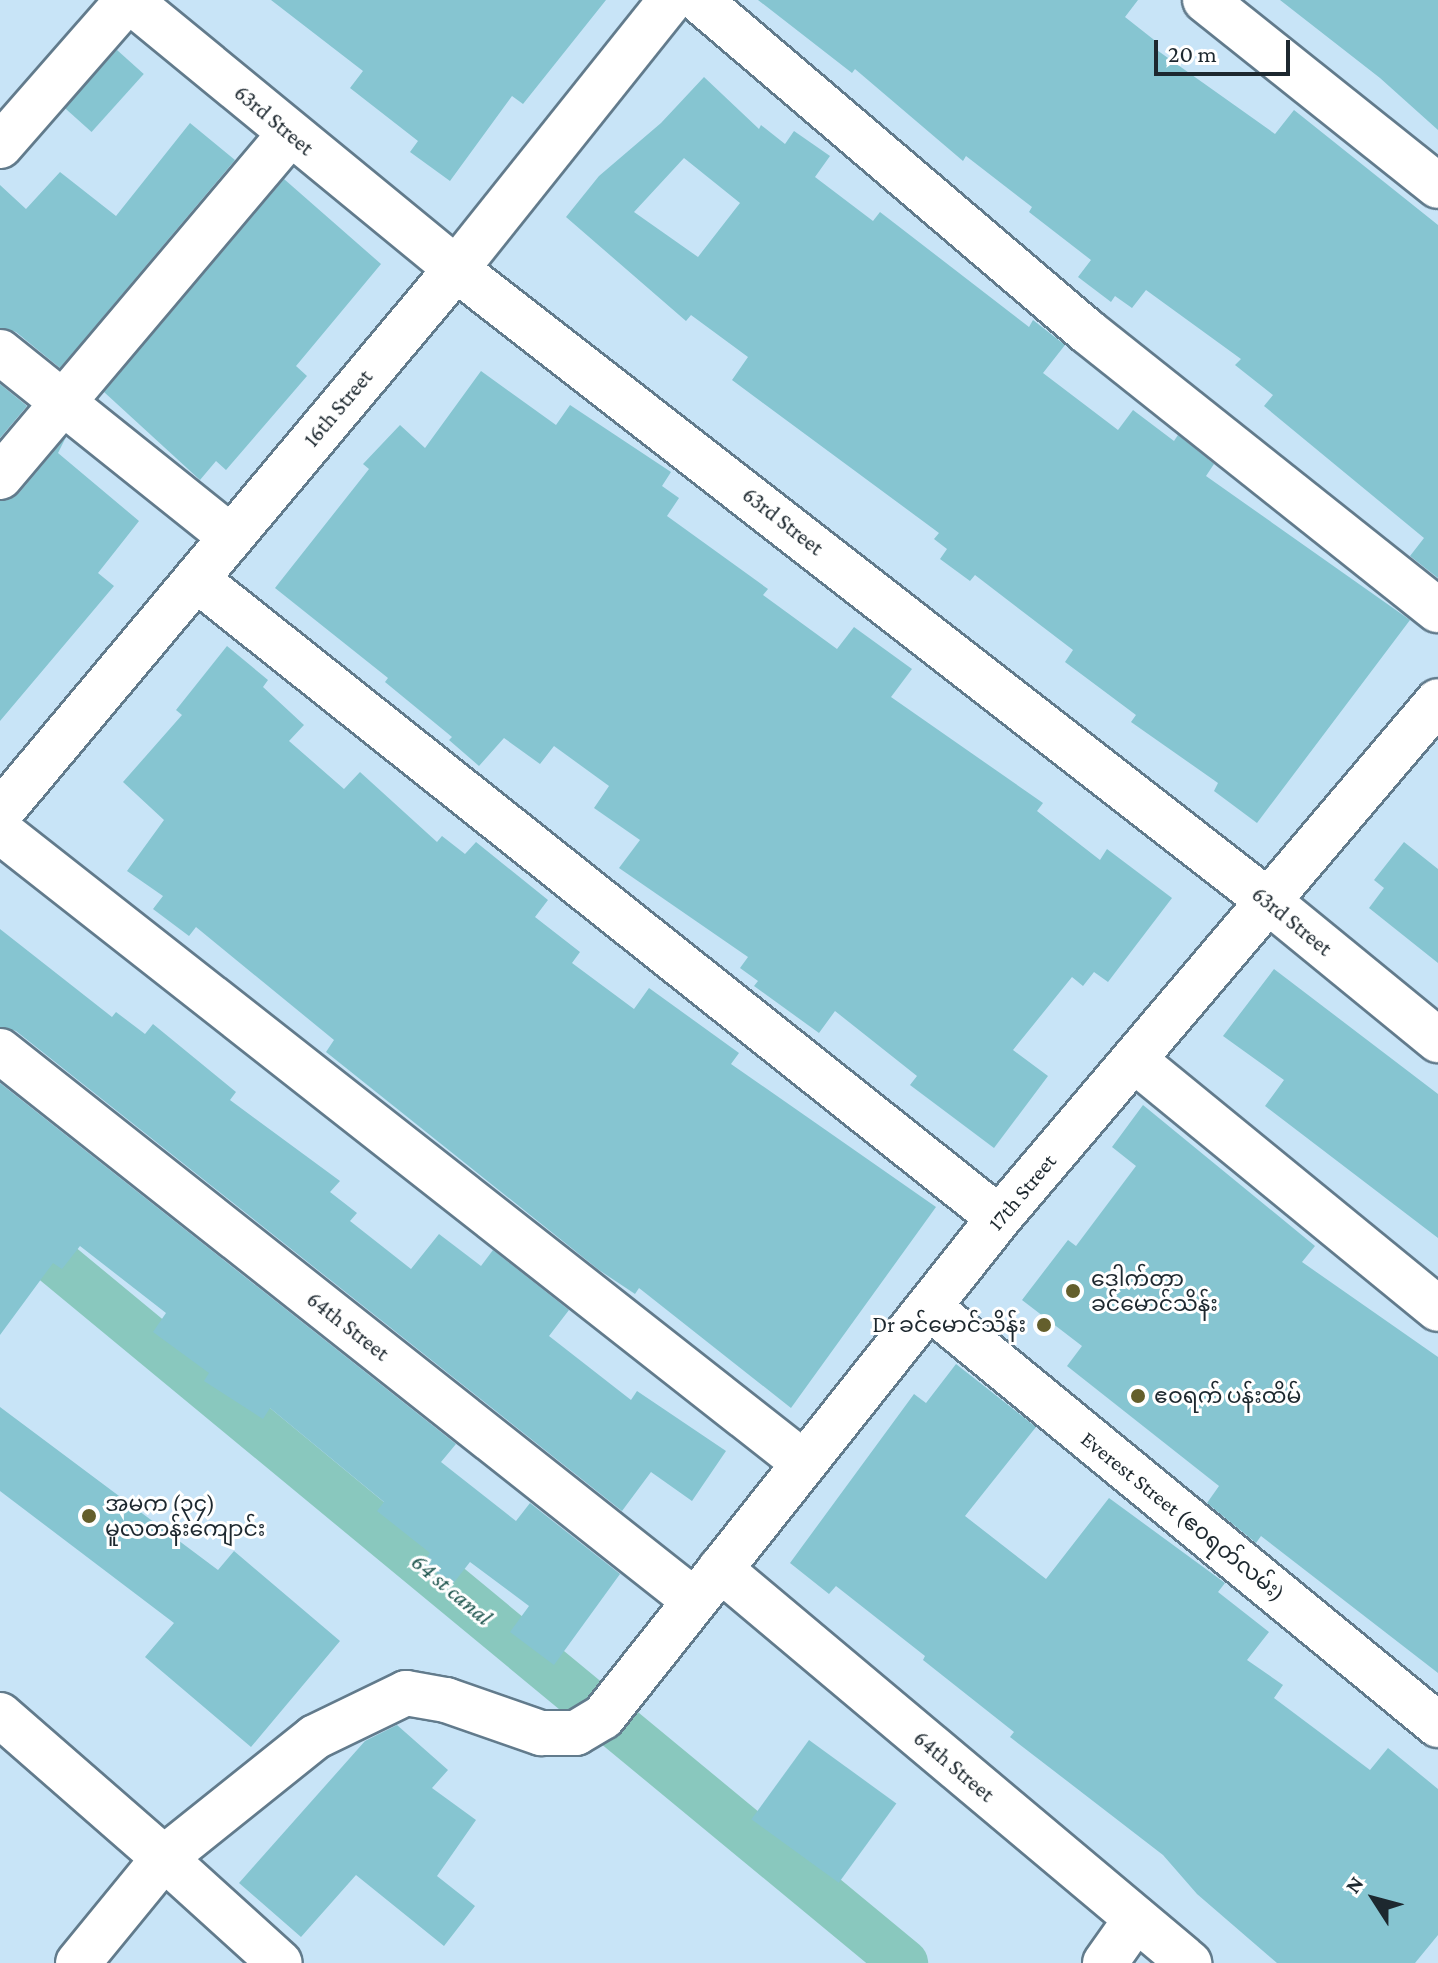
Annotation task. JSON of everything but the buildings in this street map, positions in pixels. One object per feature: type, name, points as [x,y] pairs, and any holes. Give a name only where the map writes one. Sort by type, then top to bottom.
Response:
[{"type":"street","name":"63rd Street","points":[[128,0],[456,269],[1268,901],[1438,1040]]},
{"type":"street","points":[[0,146],[128,0]]},
{"type":"street","name":"16th Street","points":[[8,786],[196,579],[456,269],[671,0]]},
{"type":"street","points":[[699,0],[1088,332],[1438,610]]},
{"type":"street","points":[[1205,0],[1438,186]]},
{"type":"street","points":[[0,477],[290,134]]},
{"type":"street","points":[[0,352],[64,400],[230,536]]},
{"type":"street","points":[[196,579],[999,1218]]},
{"type":"street","name":"17th Street","points":[[164,1858],[315,1737],[406,1693],[446,1700],[541,1733],[576,1733],[603,1717],[999,1218],[1438,701]]},
{"type":"street","points":[[0,831],[804,1463]]},
{"type":"street","name":"64th Street","points":[[0,1051],[708,1585],[1189,1963]]},
{"type":"street","points":[[1134,1060],[1438,1309]]},
{"type":"street","name":"Everest Street (ဧ၀ရတ်လမ်း)","points":[[929,1307],[1438,1725]]},
{"type":"street","points":[[0,1715],[280,1963]]},
{"type":"street","points":[[78,1963],[164,1858]]},
{"type":"street","points":[[1105,1963],[1136,1919]]},
{"type":"waterway","name":"64 st canal","points":[[0,1216],[904,1963]]},
{"type":"place","name":"ဒေါက်တာ ခင်မောင်သိန်း","points":[[1073,1291]]},
{"type":"place","name":"Dr ခင်မောင်သိန်း","points":[[1044,1325]]},
{"type":"place","name":"ဧဝရက် ပန်းထိမ်","points":[[1138,1396]]},
{"type":"place","name":"အမက (၃၄) မူလတန်းကျောင်း","points":[[89,1516]]}]
